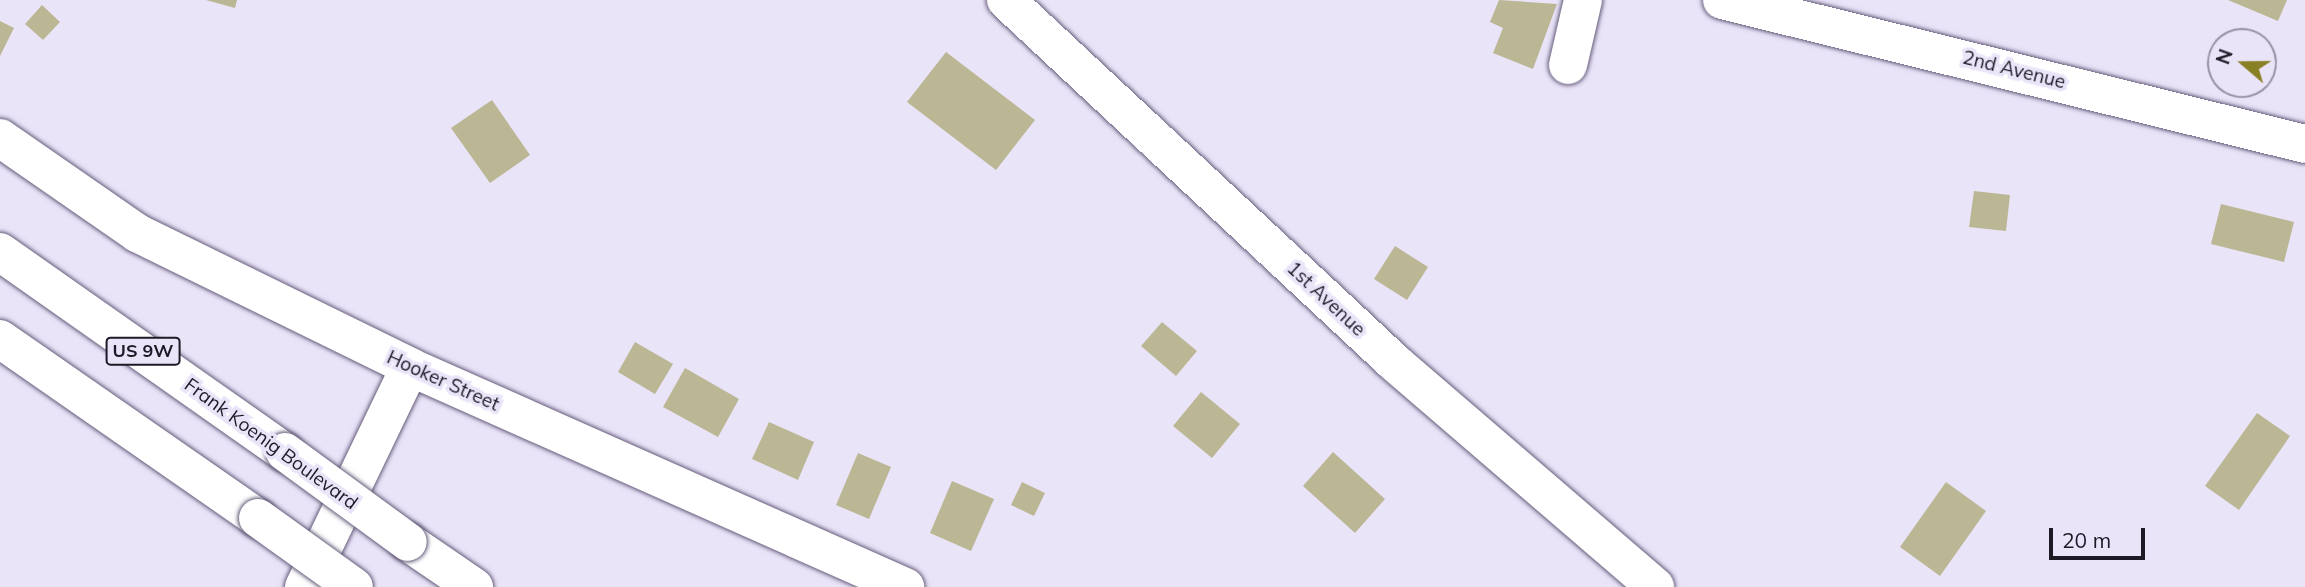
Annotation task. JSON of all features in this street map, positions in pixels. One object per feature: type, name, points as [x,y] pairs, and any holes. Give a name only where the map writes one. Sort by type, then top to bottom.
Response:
[{"type":"street","name":"1st Avenue","points":[[1006,0],[1395,363],[1655,587]]},
{"type":"street","points":[[1568,65],[1583,0]]},
{"type":"street","name":"2nd Avenue","points":[[1722,0],[2305,144]]},
{"type":"street","name":"Hooker Street","points":[[0,138],[137,233],[410,367],[851,575],[905,587]]},
{"type":"street","name":"Frank Koenig Boulevard","points":[[0,252],[474,587]]},
{"type":"street","points":[[0,339],[258,517],[354,587]]},
{"type":"street","points":[[304,587],[410,367]]},
{"type":"building","points":[[206,0],[237,0],[235,8]]},
{"type":"building","points":[[1499,0],[1557,4],[1533,69],[1493,53],[1503,28],[1490,22]]},
{"type":"building","points":[[2228,0],[2287,0],[2278,21]]},
{"type":"building","points":[[42,5],[60,22],[43,40],[25,24]]},
{"type":"building","points":[[0,21],[14,28],[0,56]]},
{"type":"building","points":[[946,52],[1035,120],[996,170],[907,102]]},
{"type":"building","points":[[492,100],[530,155],[490,183],[451,128]]},
{"type":"building","points":[[1974,191],[2010,195],[2006,231],[1969,227]]},
{"type":"building","points":[[2221,204],[2294,222],[2284,262],[2211,244]]},
{"type":"building","points":[[1395,246],[1428,267],[1407,300],[1374,279]]},
{"type":"building","points":[[1162,322],[1197,351],[1176,376],[1141,346]]},
{"type":"building","points":[[635,342],[673,364],[655,394],[618,372]]},
{"type":"building","points":[[685,368],[739,399],[718,437],[663,407]]},
{"type":"building","points":[[1201,392],[1240,424],[1212,458],[1173,426]]},
{"type":"building","points":[[2257,413],[2290,436],[2239,510],[2205,486]]},
{"type":"building","points":[[769,422],[814,442],[798,480],[752,459]]},
{"type":"building","points":[[1333,452],[1385,499],[1355,533],[1303,486]]},
{"type":"building","points":[[858,453],[891,467],[869,519],[836,505]]},
{"type":"building","points":[[952,481],[994,499],[971,551],[930,533]]},
{"type":"building","points":[[1022,482],[1045,493],[1034,516],[1011,505]]},
{"type":"building","points":[[1946,482],[1986,511],[1940,576],[1900,547]]}]
